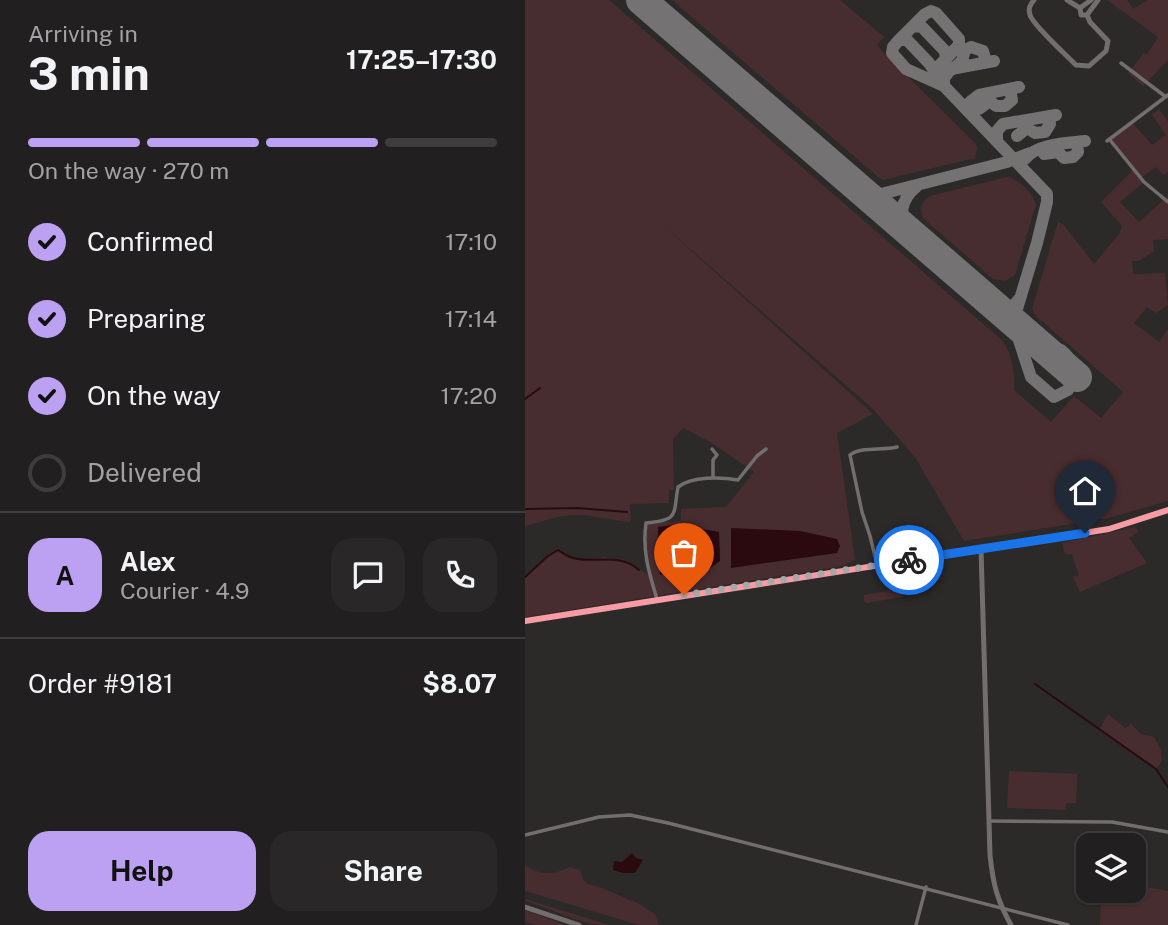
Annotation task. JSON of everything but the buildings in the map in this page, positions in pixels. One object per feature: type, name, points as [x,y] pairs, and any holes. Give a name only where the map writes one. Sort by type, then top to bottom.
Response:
[{"type":"highway","points":[[525,621],[1109,528],[1168,510]]},
{"type":"street","points":[[1034,0],[1029,10],[1033,20],[1076,65],[1089,66],[1101,57],[1109,44],[1085,10],[1067,0]]},
{"type":"street","points":[[1085,10],[1091,0]]},
{"type":"street","points":[[1085,10],[1098,0]]},
{"type":"street","points":[[1121,63],[1167,96],[1108,141],[1144,182],[1168,202]]},
{"type":"street","points":[[877,564],[862,512],[850,454],[857,449],[881,451],[897,447]]},
{"type":"street","points":[[712,449],[717,455],[713,460],[713,478]]},
{"type":"street","points":[[657,599],[646,562],[643,541],[646,523],[668,521],[674,516],[678,487],[682,484],[713,478],[738,480],[766,449]]},
{"type":"street","points":[[981,549],[993,883],[1001,907],[1011,925]]},
{"type":"street","points":[[525,835],[599,817],[630,815],[669,822],[1068,925]]},
{"type":"street","points":[[990,821],[1112,822],[1168,832]]},
{"type":"street","points":[[916,925],[926,887]]},
{"type":"street","points":[[525,907],[579,925]]},
{"type":"shaded area","points":[[525,0],[609,0],[1003,341],[1012,364],[1014,390],[1051,422],[1074,396],[1101,418],[1123,392],[1036,316],[1032,309],[1058,222],[1063,224],[1094,264],[1119,234],[1122,226],[1101,202],[1133,170],[1110,140],[1131,121],[1152,145],[1166,135],[1152,115],[1159,109],[1168,121],[1168,172],[1163,175],[1156,167],[1141,178],[1144,182],[1120,202],[1139,222],[1168,196],[1168,239],[1153,240],[1154,251],[1139,261],[1132,261],[1133,274],[1165,273],[1168,305],[1156,313],[1147,307],[1134,323],[1159,342],[1168,329],[1168,501],[1108,518],[964,541],[915,457],[872,408],[656,219],[873,414],[837,433],[855,560],[842,566],[525,617],[525,577],[558,550],[573,558],[594,560],[604,557],[635,566],[651,577],[646,562],[646,523],[681,521],[681,509],[726,507],[754,472],[712,443],[683,428],[673,439],[674,490],[669,490],[669,503],[630,504],[631,522],[573,515],[525,526]],"holes":[[[676,525],[719,532],[720,561]]]},
{"type":"shaded area","points":[[672,0],[840,0],[884,37],[877,45],[880,49],[975,143],[975,158],[883,180]]},
{"type":"shaded area","points":[[1107,0],[1127,0],[1133,9],[1148,0],[1168,0],[1168,60],[1143,86],[1128,73],[1144,53],[1147,55],[1158,37]]},
{"type":"shaded area","points":[[1007,177],[1025,187],[1036,204],[1015,275],[1005,281],[993,279],[924,219],[921,209],[930,196]]},
{"type":"shaded area","points":[[676,525],[719,532],[720,561],[709,569],[660,575],[658,527]]},
{"type":"shaded area","points":[[1136,527],[1138,532],[1129,538],[1147,563],[1080,592],[1073,577],[1079,575],[1072,554],[1065,554],[1062,543]]},
{"type":"shaded area","points":[[731,528],[800,531],[837,539],[840,546],[837,553],[731,568]]},
{"type":"shaded area","points":[[901,589],[902,597],[866,603],[864,601],[864,595]]},
{"type":"shaded area","points":[[1108,714],[1125,728],[1131,724],[1141,734],[1154,737],[1161,750],[1162,761],[1156,769],[1099,731]]},
{"type":"shaded area","points":[[1009,771],[1077,774],[1076,803],[1066,803],[1066,810],[1007,808]]},
{"type":"shaded area","points":[[632,853],[643,860],[635,873],[613,870],[614,861],[622,862]]},
{"type":"shaded area","points":[[525,865],[547,873],[570,867],[580,870],[583,880],[588,884],[639,904],[655,914],[659,925],[639,925],[525,891]]},
{"type":"shaded area","points":[[1146,887],[1168,891],[1168,925],[1100,925],[1101,903],[1146,903]]},
{"type":"shaded area","points":[[525,899],[609,925],[576,920]]},
{"type":"shaded area","points":[[525,910],[565,925],[535,925],[525,922]]},
{"type":"waterway","points":[[525,399],[540,388]]},
{"type":"waterway","points":[[525,509],[577,508],[627,512]]},
{"type":"waterway","points":[[525,577],[558,550],[581,560],[623,561],[639,570]]},
{"type":"waterway","points":[[1035,684],[1156,769],[1168,787]]},
{"type":"taxiway","points":[[937,74],[937,68],[959,45],[959,39],[936,13],[931,11],[899,40],[907,40],[929,63],[944,86],[1047,194],[1037,243],[1013,322],[1031,377],[1054,397],[1068,390],[1072,378],[1072,363],[1061,350],[1044,349]]},
{"type":"taxiway","points":[[913,26],[922,27],[945,51],[946,60]]},
{"type":"taxiway","points":[[899,40],[892,53],[906,69],[944,86],[944,78],[951,69],[994,61]]},
{"type":"taxiway","points":[[953,69],[962,61],[965,50],[971,47],[983,51],[986,62]]},
{"type":"taxiway","points":[[970,112],[970,102],[979,95],[1019,87]]},
{"type":"taxiway","points":[[979,109],[990,101],[996,106],[1005,106],[1012,100],[1010,89]]},
{"type":"taxiway","points":[[997,140],[997,131],[1003,124],[1056,115]]},
{"type":"taxiway","points":[[1017,136],[1027,128],[1035,133],[1045,132],[1050,124],[1049,116]]},
{"type":"taxiway","points":[[1025,159],[1044,147],[1085,141]]},
{"type":"taxiway","points":[[1044,154],[1058,152],[1064,158],[1073,157],[1078,152],[1077,142]]},
{"type":"taxiway","points":[[852,183],[863,191],[881,194],[1007,162],[1030,153]]},
{"type":"taxiway","points":[[910,233],[903,221],[902,209],[907,197],[916,187]]},
{"type":"taxiway","points":[[987,299],[1002,309],[1014,305],[1019,299]]},
{"type":"runway","points":[[641,0],[1077,377]]},
{"type":"way so far","points":[[684,595],[909,560]]},
{"type":"route","points":[[909,560],[1085,533]]}]
